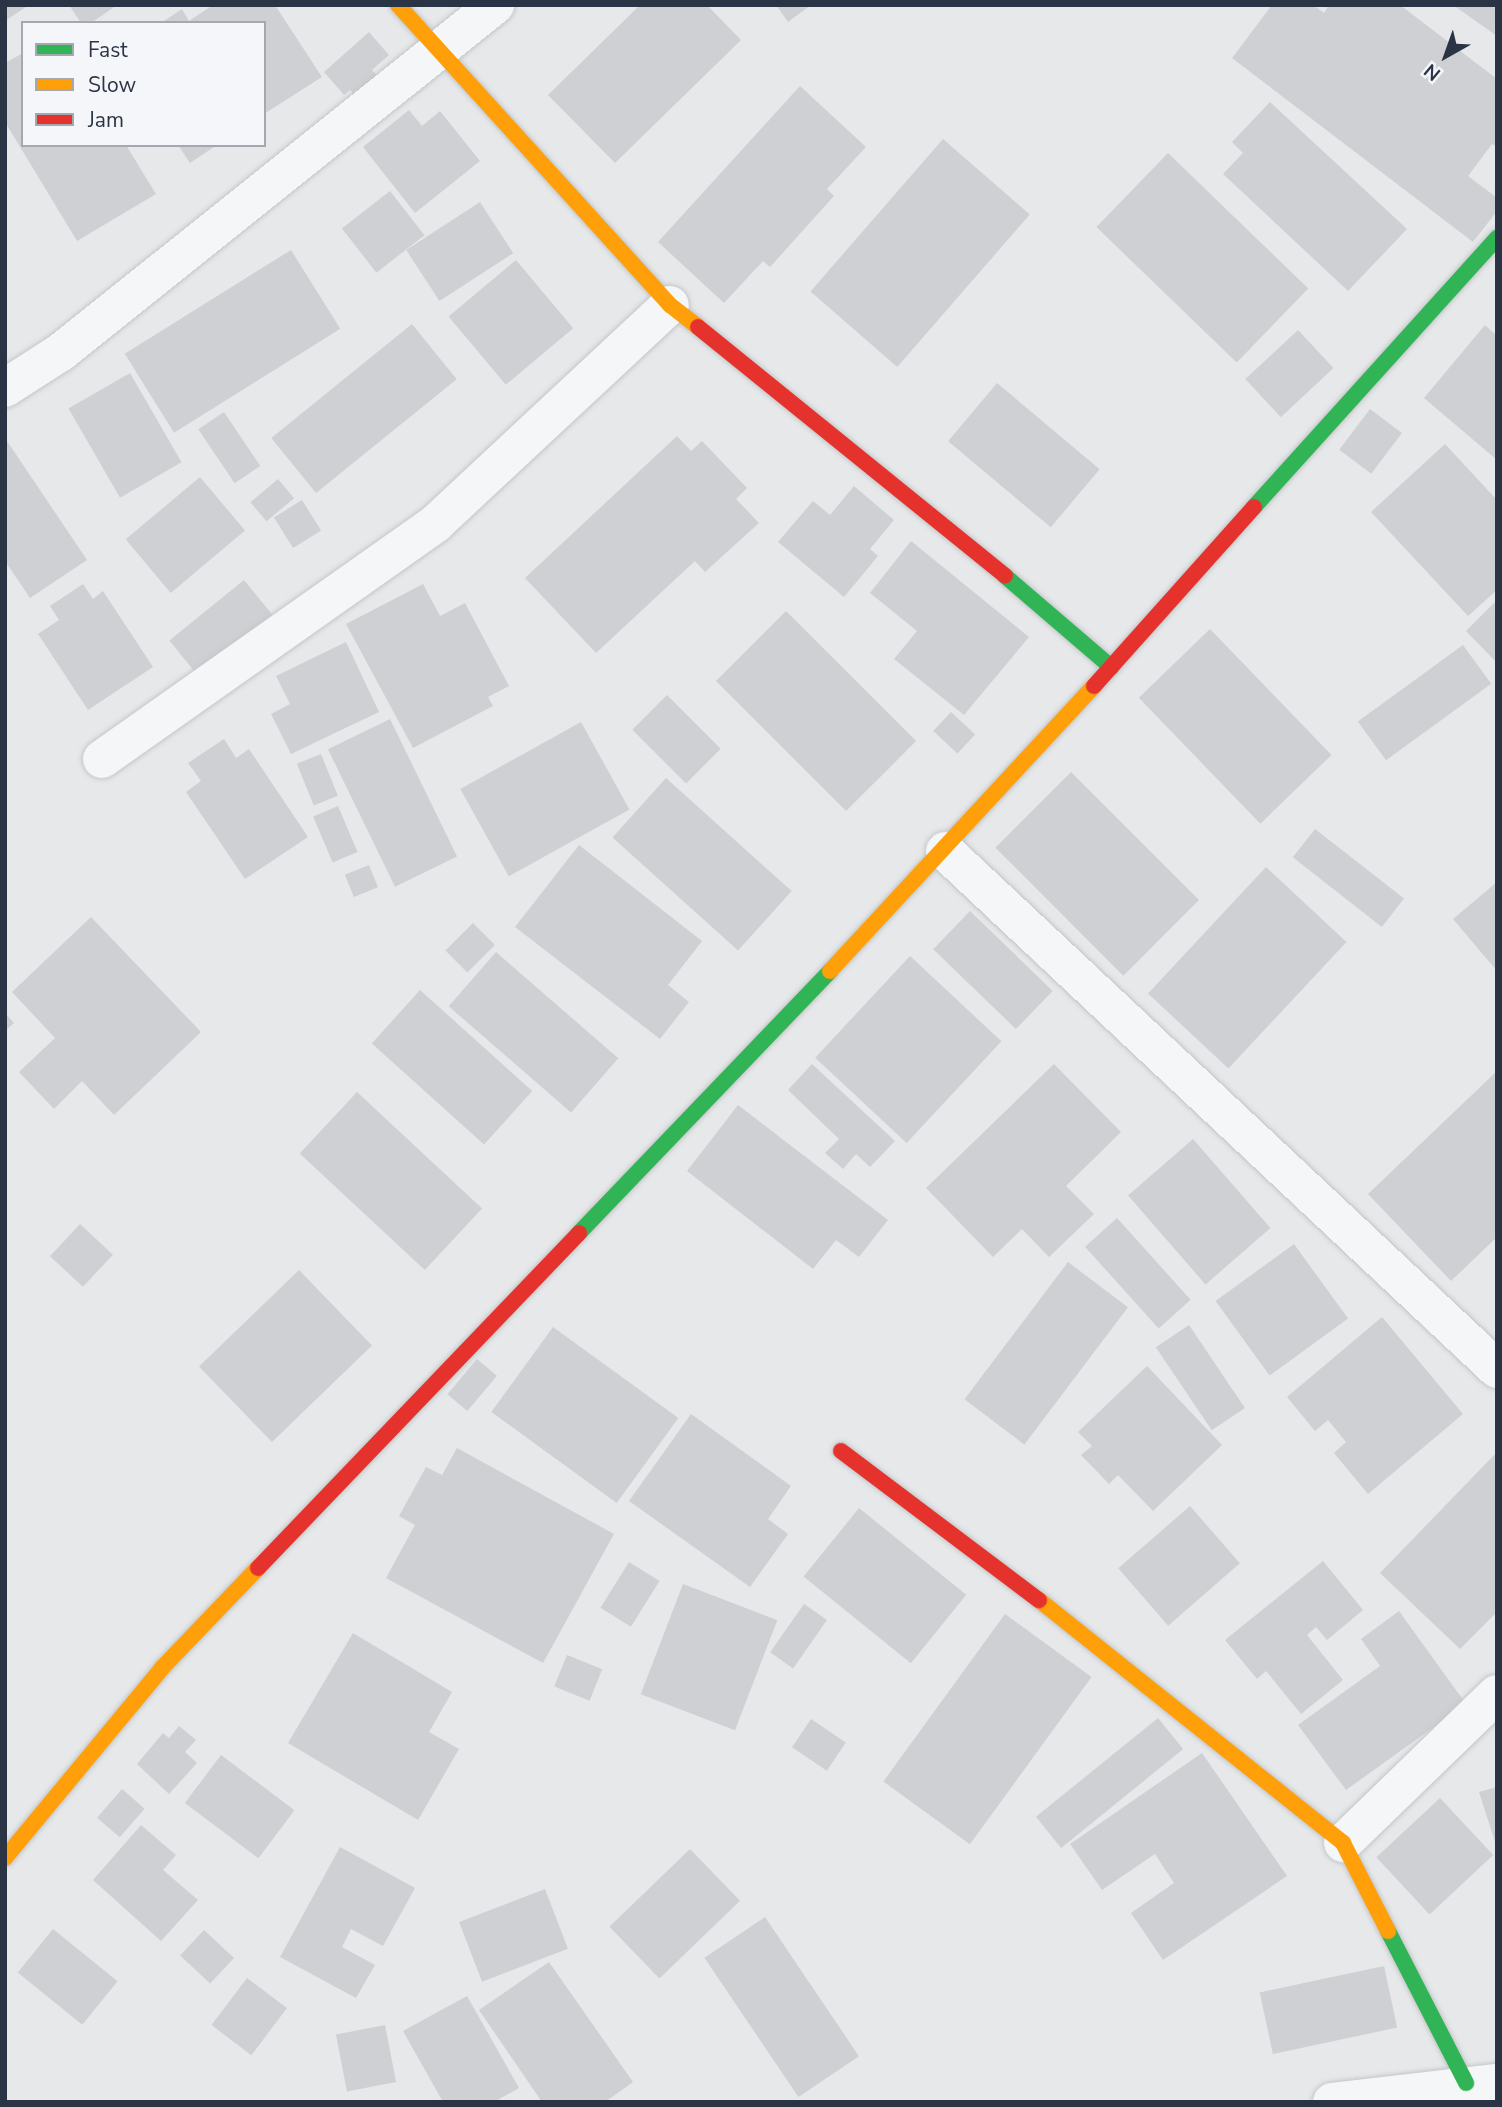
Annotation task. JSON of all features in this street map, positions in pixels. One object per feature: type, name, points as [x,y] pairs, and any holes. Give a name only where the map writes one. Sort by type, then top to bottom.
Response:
[{"type":"street","points":[[398,5],[670,305],[917,501],[1111,667]]},
{"type":"street","points":[[5,388],[61,352],[443,52],[495,5]]},
{"type":"street","points":[[5,1858],[162,1668],[945,851],[1497,238]]},
{"type":"street","points":[[102,759],[435,524],[670,305]]},
{"type":"street","points":[[945,851],[1497,1369]]},
{"type":"street","points":[[841,1451],[1087,1636],[1343,1843],[1481,2083],[1332,2102]]},
{"type":"street","points":[[1343,1843],[1497,1693]]},
{"type":"building","points":[[5,5],[29,5],[5,21]]},
{"type":"building","points":[[69,5],[117,5],[94,21],[80,21]]},
{"type":"building","points":[[213,5],[275,5],[322,77],[266,113],[266,21],[189,21]]},
{"type":"building","points":[[640,5],[707,5],[741,40],[615,163],[548,95]]},
{"type":"building","points":[[776,5],[811,5],[788,22]]},
{"type":"building","points":[[1272,5],[1313,5],[1324,13],[1329,5],[1400,5],[1497,79],[1497,147],[1492,144],[1468,176],[1497,198],[1497,211],[1473,242],[1232,58]]},
{"type":"building","points":[[1453,5],[1497,5],[1497,36]]},
{"type":"building","points":[[182,9],[189,21],[164,21]]},
{"type":"building","points":[[369,32],[389,55],[372,70],[379,77],[357,97],[350,90],[344,95],[324,72]]},
{"type":"building","points":[[21,54],[21,147],[127,147],[156,194],[77,241],[5,122],[5,63]]},
{"type":"building","points":[[800,86],[866,147],[827,189],[834,196],[770,267],[763,261],[724,303],[658,242]]},
{"type":"building","points":[[1270,102],[1407,229],[1348,291],[1223,174],[1243,153],[1232,142]]},
{"type":"building","points":[[409,110],[422,126],[440,111],[480,161],[415,213],[363,147]]},
{"type":"building","points":[[943,139],[1030,214],[897,367],[810,291]]},
{"type":"building","points":[[179,147],[214,147],[190,163]]},
{"type":"building","points":[[1168,153],[1308,288],[1237,363],[1096,227]]},
{"type":"building","points":[[390,191],[424,235],[376,273],[342,229]]},
{"type":"building","points":[[480,202],[513,253],[439,301],[406,250]]},
{"type":"building","points":[[291,250],[340,329],[174,433],[125,354]]},
{"type":"building","points":[[516,260],[573,328],[506,385],[449,317]]},
{"type":"building","points":[[412,324],[457,379],[316,493],[271,438]]},
{"type":"building","points":[[1485,325],[1497,336],[1497,460],[1424,398]]},
{"type":"building","points":[[1298,330],[1333,368],[1281,417],[1245,379]]},
{"type":"building","points":[[130,373],[182,462],[120,498],[69,408]]},
{"type":"building","points":[[997,383],[1100,469],[1051,527],[948,441]]},
{"type":"building","points":[[1370,409],[1402,433],[1371,474],[1339,450]]},
{"type":"building","points":[[224,412],[260,466],[235,483],[198,429]]},
{"type":"building","points":[[677,436],[691,451],[702,441],[747,488],[736,499],[759,523],[705,572],[695,561],[596,653],[525,578]]},
{"type":"building","points":[[5,438],[87,560],[30,598],[5,561]]},
{"type":"building","points":[[1445,444],[1497,500],[1497,590],[1468,616],[1371,512]]},
{"type":"building","points":[[200,477],[245,531],[171,593],[126,539]]},
{"type":"building","points":[[278,479],[294,498],[266,521],[250,502]]},
{"type":"building","points":[[854,486],[894,520],[870,549],[878,556],[844,597],[778,542],[813,501],[830,515]]},
{"type":"building","points":[[302,500],[321,531],[293,548],[274,517]]},
{"type":"building","points":[[911,541],[1029,637],[964,715],[894,659],[917,631],[870,593]]},
{"type":"building","points":[[244,580],[275,618],[200,678],[169,640]]},
{"type":"building","points":[[83,584],[93,599],[103,591],[153,667],[88,710],[38,634],[59,620],[50,606]]},
{"type":"building","points":[[423,584],[440,616],[465,603],[509,686],[488,697],[493,706],[413,748],[346,624]]},
{"type":"building","points":[[1497,600],[1497,663],[1466,631]]},
{"type":"building","points":[[786,611],[916,741],[846,811],[716,681]]},
{"type":"building","points":[[1210,629],[1332,755],[1260,824],[1139,698]]},
{"type":"building","points":[[346,642],[379,712],[291,754],[271,714],[290,704],[276,676]]},
{"type":"building","points":[[1463,645],[1491,684],[1386,760],[1358,721]]},
{"type":"building","points":[[667,695],[721,749],[686,783],[632,730]]},
{"type":"building","points":[[951,712],[975,735],[957,754],[933,731]]},
{"type":"building","points":[[390,719],[457,857],[395,887],[328,749]]},
{"type":"building","points":[[581,722],[629,809],[509,876],[460,789]]},
{"type":"building","points":[[224,739],[236,758],[249,749],[308,837],[245,879],[186,792],[201,781],[188,763]]},
{"type":"building","points":[[321,754],[338,796],[314,805],[297,764]]},
{"type":"building","points":[[1071,772],[1199,900],[1123,976],[995,848]]},
{"type":"building","points":[[666,778],[792,891],[738,951],[612,837]]},
{"type":"building","points":[[338,806],[358,852],[333,863],[313,817]]},
{"type":"building","points":[[1315,829],[1404,899],[1382,927],[1293,857]]},
{"type":"building","points":[[579,845],[702,941],[668,985],[689,1002],[660,1039],[515,927]]},
{"type":"building","points":[[369,865],[378,887],[354,897],[345,875]]},
{"type":"building","points":[[1266,867],[1346,942],[1228,1069],[1148,994]]},
{"type":"building","points":[[1497,882],[1497,971],[1453,919]]},
{"type":"building","points":[[970,911],[1053,991],[1016,1029],[933,949]]},
{"type":"building","points":[[91,917],[201,1032],[114,1115],[82,1081],[54,1109],[19,1072],[55,1038],[12,992]]},
{"type":"building","points":[[473,923],[495,945],[467,972],[445,951]]},
{"type":"building","points":[[496,952],[618,1058],[571,1113],[449,1006]]},
{"type":"building","points":[[910,956],[1001,1041],[907,1143],[815,1058]]},
{"type":"building","points":[[420,990],[532,1091],[484,1145],[372,1044]]},
{"type":"building","points":[[5,1013],[14,1023],[5,1031]]},
{"type":"building","points":[[812,1064],[895,1141],[870,1167],[856,1154],[843,1169],[825,1153],[839,1139],[788,1090]]},
{"type":"building","points":[[1054,1064],[1121,1132],[1066,1186],[1094,1214],[1049,1257],[1022,1229],[993,1257],[926,1188]]},
{"type":"building","points":[[1497,1071],[1497,1237],[1451,1281],[1368,1194]]},
{"type":"building","points":[[357,1092],[482,1209],[425,1270],[300,1153]]},
{"type":"building","points":[[738,1105],[888,1220],[859,1257],[836,1240],[813,1269],[687,1171]]},
{"type":"building","points":[[1193,1139],[1270,1228],[1206,1284],[1128,1195]]},
{"type":"building","points":[[1117,1218],[1191,1300],[1159,1329],[1085,1247]]},
{"type":"building","points":[[80,1224],[113,1255],[83,1287],[50,1256]]},
{"type":"building","points":[[1294,1244],[1348,1318],[1270,1375],[1216,1301]]},
{"type":"building","points":[[1068,1262],[1128,1307],[1024,1445],[964,1399]]},
{"type":"building","points":[[299,1270],[372,1346],[272,1442],[199,1367]]},
{"type":"building","points":[[1382,1317],[1463,1414],[1368,1494],[1334,1453],[1346,1442],[1328,1420],[1315,1431],[1287,1397]]},
{"type":"building","points":[[1189,1325],[1245,1408],[1212,1430],[1156,1347]]},
{"type":"building","points":[[553,1327],[678,1418],[617,1503],[491,1412]]},
{"type":"building","points":[[477,1359],[497,1376],[467,1411],[447,1394]]},
{"type":"building","points":[[1147,1366],[1222,1445],[1153,1511],[1118,1475],[1109,1484],[1081,1455],[1092,1446],[1078,1432]]},
{"type":"building","points":[[691,1414],[791,1486],[768,1519],[788,1534],[750,1587],[629,1501]]},
{"type":"building","points":[[457,1448],[614,1534],[543,1663],[386,1578],[415,1525],[399,1516],[426,1467],[442,1475]]},
{"type":"building","points":[[1497,1452],[1497,1612],[1460,1649],[1380,1573]]},
{"type":"building","points":[[1190,1506],[1240,1563],[1168,1626],[1118,1568]]},
{"type":"building","points":[[859,1508],[966,1595],[911,1663],[804,1576]]},
{"type":"building","points":[[1323,1561],[1363,1610],[1327,1640],[1316,1627],[1307,1635],[1343,1680],[1301,1714],[1266,1671],[1257,1679],[1225,1640]]},
{"type":"building","points":[[629,1562],[660,1581],[631,1627],[600,1608]]},
{"type":"building","points":[[683,1584],[777,1620],[735,1730],[641,1694]]},
{"type":"building","points":[[804,1604],[827,1620],[793,1668],[770,1652]]},
{"type":"building","points":[[1399,1611],[1466,1704],[1346,1790],[1298,1725],[1380,1666],[1361,1639]]},
{"type":"building","points":[[1005,1614],[1092,1677],[970,1844],[883,1781]]},
{"type":"building","points":[[353,1633],[452,1692],[429,1732],[459,1749],[418,1820],[288,1743]]},
{"type":"building","points":[[567,1655],[602,1669],[589,1701],[554,1687]]},
{"type":"building","points":[[1158,1718],[1183,1749],[1061,1848],[1036,1817]]},
{"type":"building","points":[[811,1719],[846,1742],[827,1771],[792,1747]]},
{"type":"building","points":[[179,1726],[196,1740],[185,1752],[197,1763],[169,1794],[137,1764],[163,1733],[169,1738]]},
{"type":"building","points":[[1202,1753],[1287,1876],[1163,1960],[1131,1913],[1174,1883],[1155,1854],[1102,1890],[1070,1844]]},
{"type":"building","points":[[221,1755],[294,1810],[258,1858],[185,1803]]},
{"type":"building","points":[[1497,1787],[1497,1845],[1496,1845],[1479,1792]]},
{"type":"building","points":[[122,1789],[145,1809],[120,1837],[97,1818]]},
{"type":"building","points":[[1440,1798],[1493,1855],[1430,1914],[1376,1857]]},
{"type":"building","points":[[141,1825],[176,1855],[163,1870],[198,1900],[161,1941],[93,1880]]},
{"type":"building","points":[[340,1847],[415,1888],[383,1946],[351,1929],[342,1947],[375,1965],[356,1998],[280,1957]]},
{"type":"building","points":[[690,1849],[740,1901],[659,1979],[609,1927]]},
{"type":"building","points":[[545,1889],[568,1949],[482,1982],[459,1922]]},
{"type":"building","points":[[765,1917],[859,2056],[798,2097],[704,1958]]},
{"type":"building","points":[[53,1929],[118,1981],[82,2025],[18,1973]]},
{"type":"building","points":[[204,1930],[234,1958],[210,1984],[180,1956]]},
{"type":"building","points":[[549,1962],[633,2082],[605,2102],[542,2102],[479,2010]]},
{"type":"building","points":[[1384,1966],[1397,2028],[1273,2054],[1260,1992]]},
{"type":"building","points":[[247,1978],[287,2008],[251,2055],[211,2025]]},
{"type":"building","points":[[467,1996],[519,2088],[494,2102],[443,2102],[403,2031]]},
{"type":"building","points":[[385,2025],[396,2082],[347,2091],[336,2035]]},
{"type":"traffic: fast","points":[[1254,507],[1497,238]]},
{"type":"traffic: fast","points":[[1005,576],[1111,667]]},
{"type":"traffic: fast","points":[[579,1233],[830,971]]},
{"type":"traffic: fast","points":[[1388,1931],[1466,2083]]},
{"type":"traffic: slow","points":[[398,5],[670,305],[698,327]]},
{"type":"traffic: slow","points":[[830,971],[1094,686]]},
{"type":"traffic: slow","points":[[5,1858],[162,1668],[258,1568]]},
{"type":"traffic: slow","points":[[1039,1600],[1343,1843],[1388,1931]]},
{"type":"traffic: jam","points":[[698,327],[1005,576]]},
{"type":"traffic: jam","points":[[1094,686],[1254,507]]},
{"type":"traffic: jam","points":[[258,1568],[579,1233]]},
{"type":"traffic: jam","points":[[841,1451],[1039,1600]]}]
